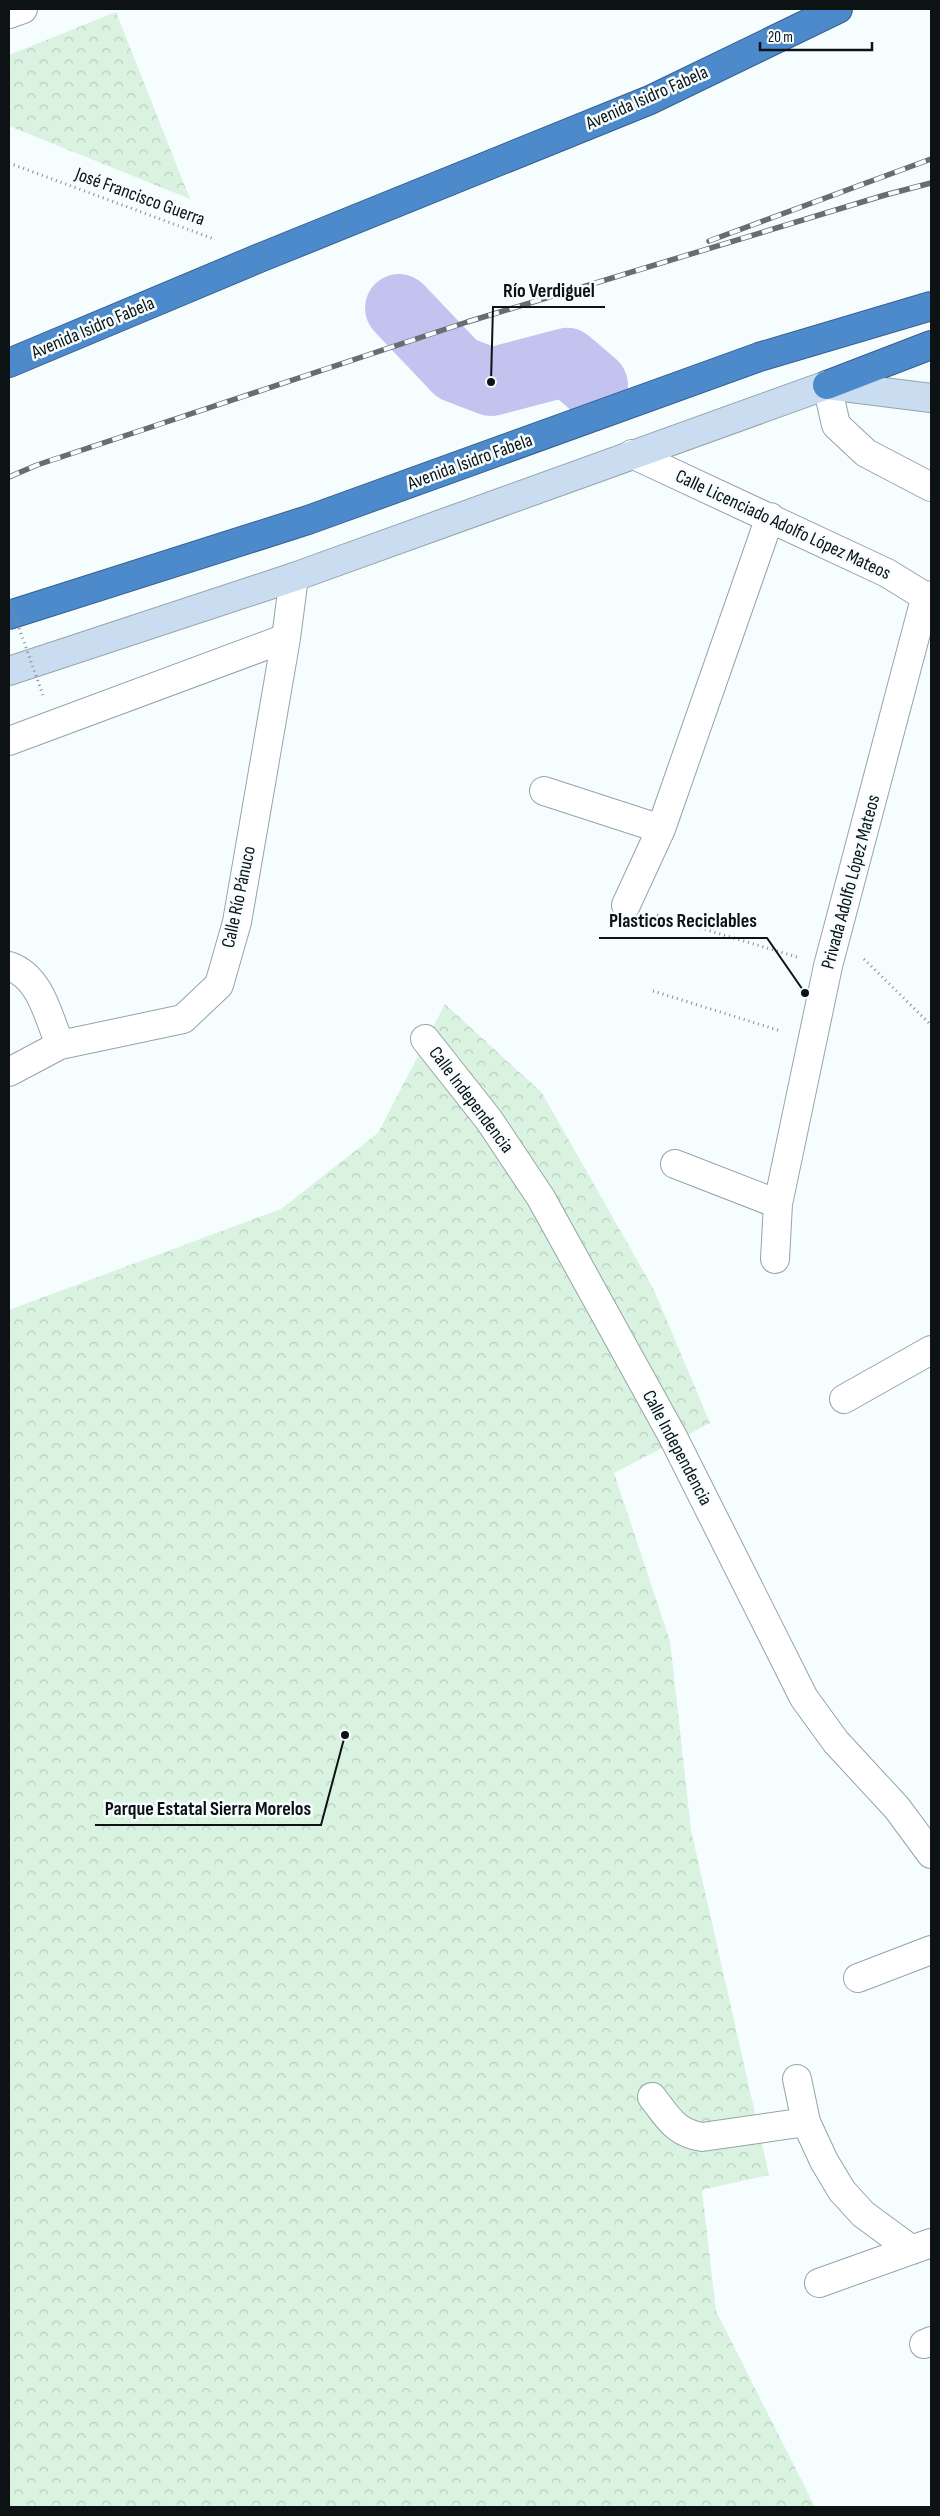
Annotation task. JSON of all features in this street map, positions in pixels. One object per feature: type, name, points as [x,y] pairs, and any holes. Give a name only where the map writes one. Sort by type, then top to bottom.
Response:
[{"type":"highway","name":"Avenida Isidro Fabela","points":[[9,363],[262,257],[650,100],[838,9]]},
{"type":"highway","name":"Avenida Isidro Fabela","points":[[9,615],[308,520],[759,357],[931,306]]},
{"type":"highway","points":[[827,385],[931,345]]},
{"type":"main road","points":[[9,671],[99,639],[294,577],[827,385],[931,398]]},
{"type":"street","points":[[9,14],[23,9]]},
{"type":"street","points":[[827,385],[836,426],[866,453],[931,487]]},
{"type":"street","name":"Calle Licenciado Adolfo López Mateos","points":[[632,454],[770,517],[887,574],[929,598]]},
{"type":"street","points":[[626,905],[661,829],[770,517]]},
{"type":"street","name":"Calle Río Pánuco","points":[[9,1072],[60,1045],[183,1019],[219,985],[237,922],[286,638],[294,577]]},
{"type":"street","name":"Privada Adolfo López Mateos","points":[[775,1259],[778,1204],[828,966],[929,598]]},
{"type":"street","points":[[9,741],[286,638]]},
{"type":"street","points":[[544,790],[661,829]]},
{"type":"street","points":[[9,966],[20,970],[38,990],[60,1045]]},
{"type":"street","name":"Calle Independencia","points":[[425,1039],[489,1120],[541,1198],[673,1437],[804,1698],[836,1742],[897,1808],[931,1854]]},
{"type":"street","points":[[675,1164],[778,1204]]},
{"type":"street","points":[[844,1399],[931,1350]]},
{"type":"street","points":[[858,1978],[931,1950]]},
{"type":"street","points":[[797,2079],[806,2122],[824,2161],[842,2191],[863,2214],[921,2246]]},
{"type":"street","points":[[652,2097],[674,2125],[687,2135],[702,2137],[806,2122]]},
{"type":"street","points":[[819,2282],[921,2246]]},
{"type":"path","name":"José Francisco Guerra","points":[[9,163],[215,240]]},
{"type":"path","points":[[9,600],[44,698]]},
{"type":"path","points":[[626,905],[828,966]]},
{"type":"path","points":[[837,933],[931,1025]]},
{"type":"path","points":[[653,991],[813,1041]]},
{"type":"green space","points":[[116,12],[190,199],[9,126],[9,55]]},
{"type":"green space","points":[[445,1004],[542,1093],[654,1290],[710,1423],[614,1473],[670,1641],[691,1830],[769,2175],[702,2190],[716,2311],[815,2507],[9,2507],[9,1310],[281,1209],[378,1133]]},
{"type":"waterway","points":[[399,308],[457,369],[491,382],[567,362],[594,385]]},
{"type":"railway","points":[[709,241],[931,159]]},
{"type":"railway","points":[[9,477],[37,465],[467,322],[885,195],[931,183]]},
{"type":"place","name":"Río Verdiguel","points":[[491,382]]},
{"type":"place","name":"Plasticos Reciclables","points":[[805,993]]},
{"type":"place","name":"Parque Estatal Sierra Morelos","points":[[345,1735]]}]
